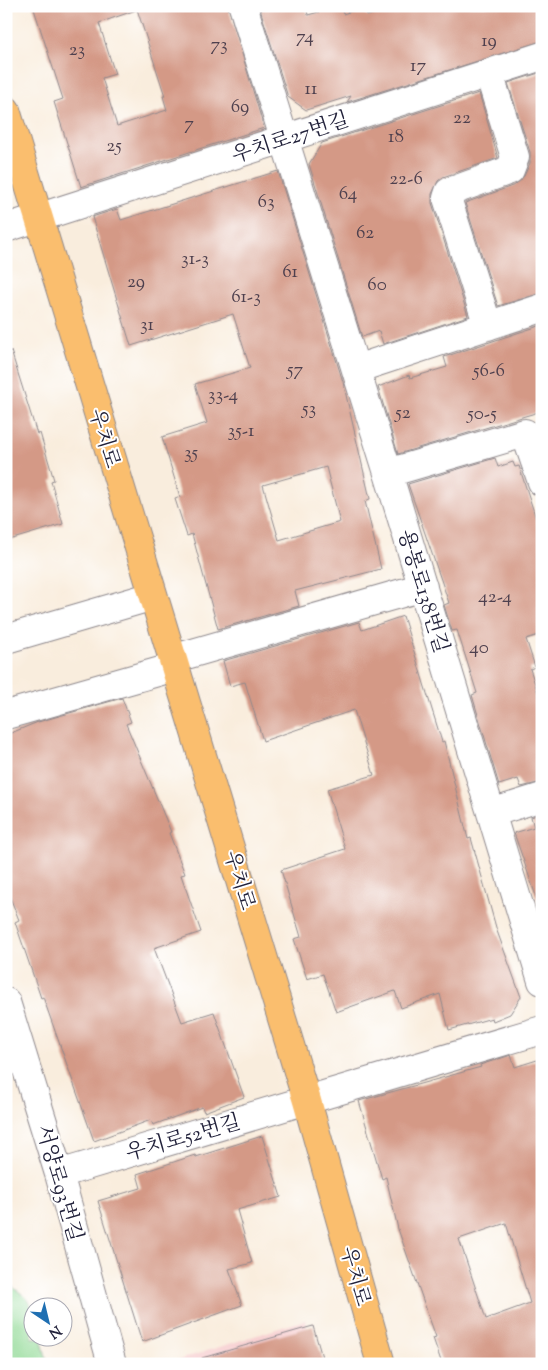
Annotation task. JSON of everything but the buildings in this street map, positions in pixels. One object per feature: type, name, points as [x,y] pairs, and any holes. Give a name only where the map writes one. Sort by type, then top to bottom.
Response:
[{"type":"main road","name":"우치로","points":[[6,110],[307,1101],[381,1364]]},
{"type":"street","name":"용봉로138번길","points":[[243,6],[423,587],[542,980]]},
{"type":"street","name":"우치로27번길","points":[[38,218],[542,56]]},
{"type":"street","points":[[488,326],[447,198],[450,192],[510,170],[515,157],[489,73]]},
{"type":"street","points":[[6,228],[38,218]]},
{"type":"street","points":[[356,369],[532,311]]},
{"type":"street","points":[[388,473],[525,433],[542,482]]},
{"type":"street","points":[[6,715],[423,587]]},
{"type":"street","points":[[6,639],[153,596]]},
{"type":"street","points":[[491,813],[542,797]]},
{"type":"street","name":"서양로93번길","points":[[6,1002],[59,1174],[112,1364]]},
{"type":"street","points":[[307,1101],[542,1030]]},
{"type":"street","name":"우치로52번길","points":[[59,1174],[307,1101]]},
{"type":"shaded area","points":[[305,1320],[318,1364],[166,1364]]},
{"type":"green space","points":[[6,1283],[26,1298],[22,1298],[22,1348],[44,1348],[48,1364],[6,1364]]}]
